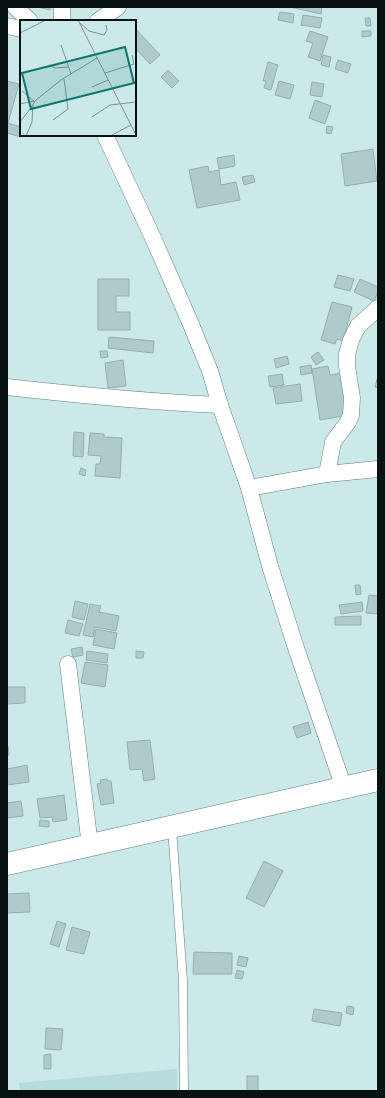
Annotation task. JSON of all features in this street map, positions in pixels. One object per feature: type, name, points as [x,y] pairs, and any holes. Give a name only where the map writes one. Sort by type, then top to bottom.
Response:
[{"type":"street","points":[[15,7],[29,20]]},
{"type":"street","points":[[62,7],[62,20]]},
{"type":"street","points":[[99,20],[118,7]]},
{"type":"street","points":[[7,26],[20,29]]},
{"type":"street","points":[[105,136],[154,238],[210,371],[220,405],[249,488],[270,566],[294,645],[344,788]]},
{"type":"street","points":[[327,474],[333,442],[348,422],[351,415],[352,398],[347,366],[347,354],[351,340],[358,326],[378,308]]},
{"type":"street","points":[[7,387],[67,394],[220,405]]},
{"type":"street","points":[[249,488],[327,474],[378,469]]},
{"type":"street","points":[[68,664],[90,846]]},
{"type":"street","points":[[7,864],[378,780]]},
{"type":"lane","points":[[172,827],[183,982],[184,1091]]},
{"type":"shaded area","points":[[177,1069],[177,1091],[20,1091],[19,1083]]},
{"type":"building","points":[[38,7],[50,7],[50,10]]},
{"type":"building","points":[[290,7],[322,7],[321,14]]},
{"type":"building","points":[[280,12],[294,14],[293,23],[278,20]]},
{"type":"building","points":[[303,15],[322,18],[320,28],[301,25]]},
{"type":"building","points":[[365,18],[370,18],[371,26],[366,26]]},
{"type":"building","points":[[136,29],[160,55],[150,64],[136,49]]},
{"type":"building","points":[[310,31],[328,37],[320,61],[308,57],[313,43],[306,41]]},
{"type":"building","points":[[362,31],[371,31],[371,36],[362,37]]},
{"type":"building","points":[[323,55],[331,57],[329,67],[321,65]]},
{"type":"building","points":[[338,60],[351,64],[348,73],[335,69]]},
{"type":"building","points":[[268,62],[278,65],[271,90],[264,88],[266,81],[263,81]]},
{"type":"building","points":[[168,70],[179,81],[172,88],[161,77]]},
{"type":"building","points":[[7,81],[19,84],[8,123],[20,127],[21,137],[7,133]]},
{"type":"building","points":[[279,81],[294,85],[290,99],[275,95]]},
{"type":"building","points":[[312,82],[324,84],[322,97],[310,95]]},
{"type":"building","points":[[315,100],[331,106],[325,124],[309,118]]},
{"type":"building","points":[[327,126],[333,127],[331,134],[326,133]]},
{"type":"building","points":[[373,149],[377,181],[345,186],[341,154]]},
{"type":"building","points":[[234,155],[235,166],[219,169],[217,158]]},
{"type":"building","points":[[208,166],[209,172],[219,170],[221,185],[236,182],[240,200],[197,208],[189,170]]},
{"type":"building","points":[[253,175],[255,182],[244,185],[242,177]]},
{"type":"building","points":[[338,275],[354,279],[350,291],[334,287]]},
{"type":"building","points":[[98,279],[129,279],[129,296],[116,296],[116,312],[130,312],[130,330],[98,330]]},
{"type":"building","points":[[360,279],[378,287],[378,292],[374,301],[354,292]]},
{"type":"building","points":[[332,302],[352,307],[343,341],[337,339],[335,344],[321,340]]},
{"type":"building","points":[[109,337],[154,341],[153,353],[108,348]]},
{"type":"building","points":[[100,351],[107,351],[108,357],[101,358]]},
{"type":"building","points":[[318,352],[324,360],[316,365],[311,357]]},
{"type":"building","points":[[287,356],[289,364],[276,368],[274,359]]},
{"type":"building","points":[[123,360],[126,386],[108,388],[105,363]]},
{"type":"building","points":[[311,365],[312,373],[301,375],[300,367]]},
{"type":"building","points":[[328,366],[330,375],[341,373],[348,415],[320,420],[312,369]]},
{"type":"building","points":[[282,374],[284,385],[270,387],[268,376]]},
{"type":"building","points":[[378,379],[378,388],[375,387]]},
{"type":"building","points":[[300,384],[302,401],[276,404],[273,388]]},
{"type":"building","points":[[74,432],[84,433],[83,457],[73,456]]},
{"type":"building","points":[[90,433],[104,434],[104,437],[122,438],[120,478],[95,476],[96,464],[100,464],[101,456],[88,455]]},
{"type":"building","points":[[81,468],[86,470],[85,476],[79,474]]},
{"type":"building","points":[[355,585],[360,585],[361,594],[356,595]]},
{"type":"building","points":[[369,595],[378,596],[378,614],[366,613]]},
{"type":"building","points":[[75,601],[88,604],[84,620],[72,617]]},
{"type":"building","points":[[362,602],[363,611],[341,614],[339,605]]},
{"type":"building","points":[[90,604],[101,606],[99,612],[119,616],[116,631],[95,627],[93,637],[83,635]]},
{"type":"building","points":[[361,616],[361,625],[335,625],[335,617]]},
{"type":"building","points":[[68,620],[83,624],[79,636],[65,633]]},
{"type":"building","points":[[96,629],[117,633],[114,649],[93,645]]},
{"type":"building","points":[[82,647],[83,655],[73,657],[71,649]]},
{"type":"building","points":[[87,651],[108,654],[107,663],[86,660]]},
{"type":"building","points":[[136,651],[144,652],[143,658],[136,658]]},
{"type":"building","points":[[85,662],[108,665],[105,687],[81,683]]},
{"type":"building","points":[[7,687],[25,687],[25,703],[7,704]]},
{"type":"building","points":[[308,722],[311,733],[297,738],[293,727]]},
{"type":"building","points":[[150,740],[155,779],[144,781],[142,769],[130,770],[127,742]]},
{"type":"building","points":[[7,746],[9,755],[7,756]]},
{"type":"building","points":[[27,765],[29,782],[7,785],[7,769]]},
{"type":"building","points":[[107,779],[108,781],[111,781],[114,803],[101,805],[97,784],[101,783],[100,780]]},
{"type":"building","points":[[64,795],[67,820],[53,822],[52,817],[40,818],[37,799]]},
{"type":"building","points":[[21,801],[23,816],[7,818],[7,803]]},
{"type":"building","points":[[40,820],[49,821],[49,827],[39,826]]},
{"type":"building","points":[[264,861],[283,871],[264,907],[246,898]]},
{"type":"building","points":[[29,893],[30,912],[7,913],[7,894]]},
{"type":"building","points":[[57,921],[66,924],[59,947],[50,944]]},
{"type":"building","points":[[72,927],[90,932],[84,954],[66,950]]},
{"type":"building","points":[[194,952],[232,953],[232,974],[193,974]]},
{"type":"building","points":[[239,956],[248,958],[246,967],[237,965]]},
{"type":"building","points":[[237,970],[244,972],[242,979],[235,978]]},
{"type":"building","points":[[347,1006],[354,1007],[353,1015],[346,1013]]},
{"type":"building","points":[[314,1009],[342,1013],[340,1026],[312,1021]]},
{"type":"building","points":[[46,1028],[63,1029],[61,1050],[45,1049]]},
{"type":"building","points":[[51,1054],[51,1069],[44,1069],[44,1055]]},
{"type":"building","points":[[247,1076],[258,1076],[258,1091],[247,1091]]}]
